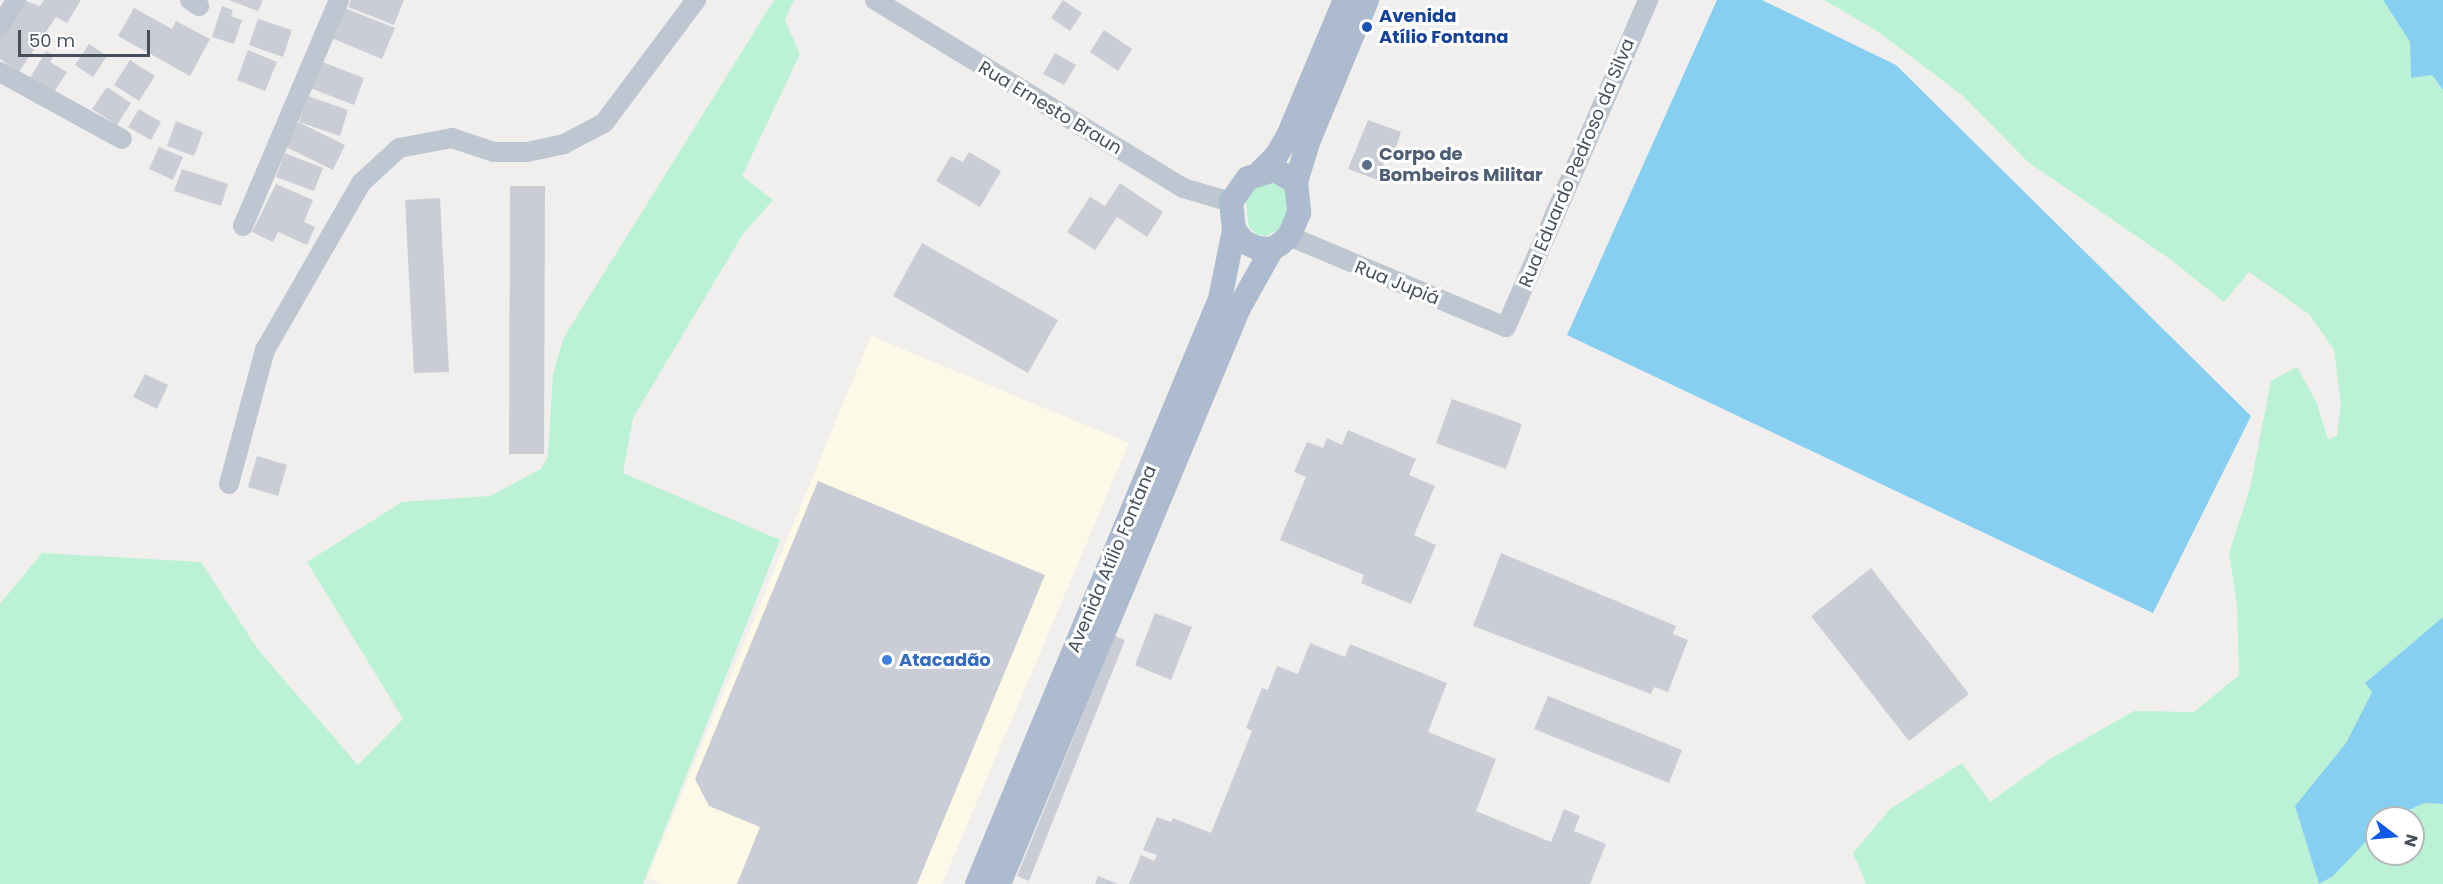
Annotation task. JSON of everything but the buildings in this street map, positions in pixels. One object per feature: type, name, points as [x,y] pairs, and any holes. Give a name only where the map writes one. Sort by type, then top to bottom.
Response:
[{"type":"main road","points":[[1345,0],[1288,136],[1276,156],[1261,171],[1238,188],[1232,202],[1234,230],[1244,242],[1280,243],[1299,213],[1296,182],[1307,145],[1367,0]]},
{"type":"main road","points":[[1261,171],[1286,173],[1296,182]]},
{"type":"main road","name":"Avenida Atílio Fontana","points":[[977,884],[1220,299],[1234,230]]},
{"type":"main road","name":"Avenida Atílio Fontana","points":[[999,884],[1239,308],[1280,243]]},
{"type":"street","points":[[0,26],[16,0]]},
{"type":"street","points":[[243,226],[339,0]]},
{"type":"street","points":[[230,484],[265,350],[361,183],[399,148],[452,138],[494,152],[527,152],[564,144],[604,123],[696,0]]},
{"type":"street","name":"Rua Ernesto Braun","points":[[875,0],[1183,188],[1232,202]]},
{"type":"street","name":"Rua Eduardo Pedroso da Silva","points":[[1506,327],[1648,0]]},
{"type":"street","points":[[0,72],[122,139]]},
{"type":"street","name":"Rua Jupiá","points":[[1280,243],[1506,327]]},
{"type":"shaded area","name":"Atacadão","points":[[871,336],[1129,443],[942,884],[662,884],[647,878]]},
{"type":"green space","points":[[774,0],[794,0],[785,20],[800,54],[742,176],[773,200],[743,234],[633,418],[623,473],[780,540],[643,884],[0,884],[0,604],[42,553],[201,562],[259,651],[358,765],[403,719],[307,562],[402,502],[490,496],[541,469],[548,456],[553,374],[564,337]]},
{"type":"green space","points":[[1824,0],[2383,0],[2410,42],[2411,78],[2432,75],[2443,90],[2443,617],[2365,683],[2372,692],[2346,743],[2295,806],[2319,884],[1866,884],[1853,853],[1890,809],[1962,763],[1990,802],[2050,759],[2134,711],[2194,712],[2239,675],[2237,605],[2229,553],[2250,488],[2271,381],[2297,367],[2316,401],[2328,439],[2337,436],[2341,404],[2334,350],[2309,314],[2249,272],[2224,302],[2170,259],[2028,162],[1963,96],[1877,31]]},
{"type":"green space","points":[[1271,179],[1289,192],[1286,219],[1278,230],[1266,236],[1257,235],[1249,227],[1246,202],[1252,189]]},
{"type":"green space","points":[[2425,803],[2443,804],[2443,884],[2320,884],[2365,841],[2365,866],[2425,866],[2425,806],[2418,806]]},
{"type":"water","points":[[1717,0],[1762,0],[1896,65],[2251,416],[2153,613],[1567,335]]},
{"type":"water","points":[[2383,0],[2443,0],[2443,90],[2432,75],[2411,78],[2410,42]]},
{"type":"water","points":[[2443,617],[2443,804],[2365,806],[2365,843],[2333,876],[2319,884],[2295,806],[2346,743],[2372,692],[2365,683]]},
{"type":"place","name":"Avenida Atílio Fontana","points":[[1367,27]]},
{"type":"place","name":"Corpo de Bombeiros Militar","points":[[1367,165]]},
{"type":"place","name":"Atacadão","points":[[887,660]]}]
